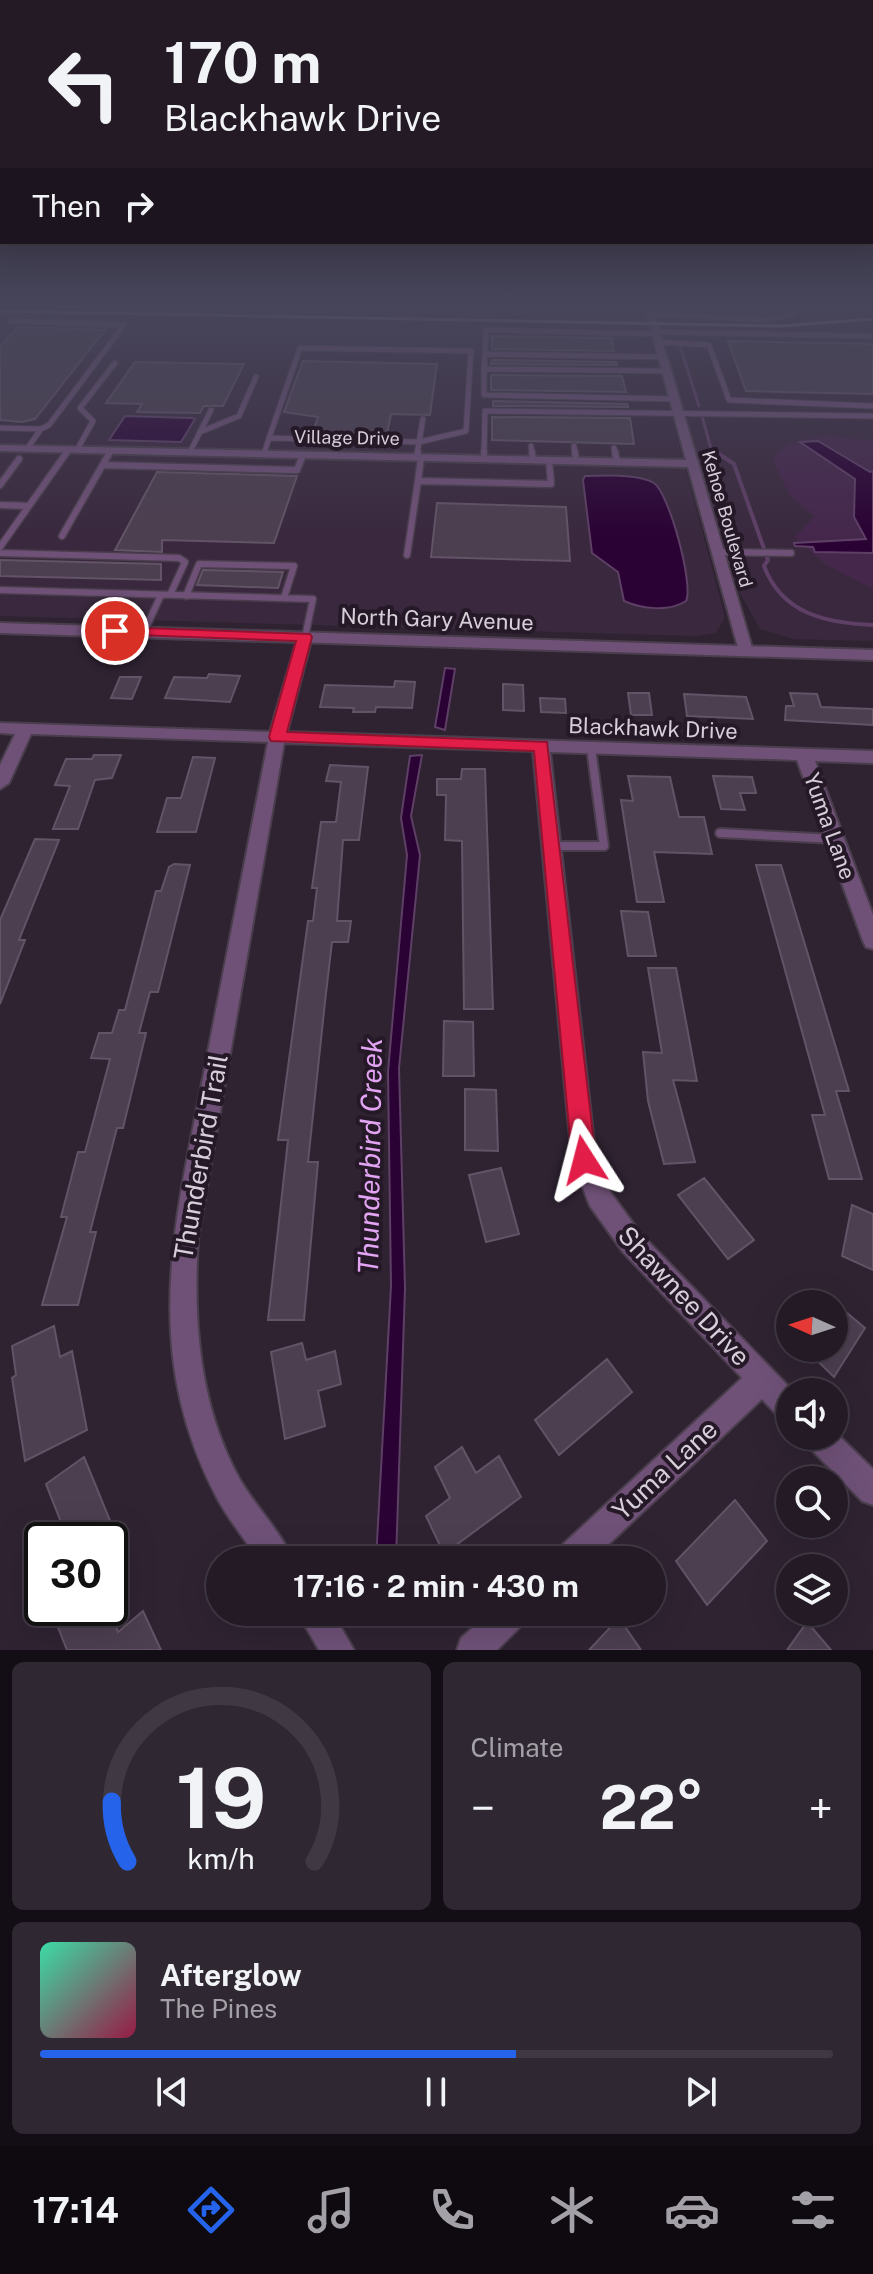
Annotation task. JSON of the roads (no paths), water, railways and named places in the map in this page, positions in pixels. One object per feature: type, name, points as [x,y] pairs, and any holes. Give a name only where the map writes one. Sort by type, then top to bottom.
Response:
[{"type":"street","name":"Kehoe Boulevard","points":[[670,382],[746,651]]},
{"type":"street","name":"Village Drive","points":[[0,448],[23,454],[73,450],[693,464]]},
{"type":"street","name":"North Gary Avenue","points":[[0,628],[873,655]]},
{"type":"street","name":"Thunderbird Trail","points":[[268,1546],[229,1489],[207,1440],[185,1358],[180,1310],[185,1239],[277,737],[305,637]]},
{"type":"street","name":"Blackhawk Drive","points":[[0,728],[873,757]]},
{"type":"street","points":[[0,783],[25,729]]},
{"type":"street","name":"Shawnee Drive","points":[[541,746],[584,1160],[599,1197],[632,1243],[776,1394]]},
{"type":"street","name":"Yuma Lane","points":[[804,755],[873,941]]},
{"type":"street","name":"Yuma Lane","points":[[584,1546],[761,1380]]},
{"type":"street","points":[[832,1450],[873,1490]]},
{"type":"street","points":[[322,1626],[338,1650]]},
{"type":"street","points":[[473,1650],[498,1626]]},
{"type":"lane","points":[[0,485],[80,382]]},
{"type":"lane","points":[[0,550],[93,421],[80,408],[100,382]]},
{"type":"lane","points":[[200,432],[239,416],[254,382]]},
{"type":"lane","points":[[264,454],[288,382]]},
{"type":"lane","points":[[269,438],[419,442],[466,431],[470,382]]},
{"type":"lane","points":[[484,382],[484,395],[675,399]]},
{"type":"lane","points":[[722,382],[735,413]]},
{"type":"lane","points":[[729,400],[871,403],[873,406]]},
{"type":"lane","points":[[190,452],[211,410]]},
{"type":"lane","points":[[484,459],[485,411],[873,416]]},
{"type":"lane","points":[[407,555],[423,419]]},
{"type":"lane","points":[[0,428],[41,429]]},
{"type":"lane","points":[[531,446],[533,460]]},
{"type":"lane","points":[[574,446],[576,461]]},
{"type":"lane","points":[[614,448],[617,462]]},
{"type":"lane","points":[[62,536],[111,451]]},
{"type":"lane","points":[[103,465],[297,470],[303,455]]},
{"type":"lane","points":[[418,481],[551,484],[549,460]]},
{"type":"lane","points":[[0,505],[29,506]]},
{"type":"lane","points":[[0,550],[179,558],[185,562],[184,566],[144,632]]},
{"type":"lane","points":[[718,552],[791,553]]},
{"type":"lane","points":[[186,596],[199,564],[294,566],[284,598]]},
{"type":"lane","points":[[0,590],[313,599],[305,637]]},
{"type":"lane","points":[[551,846],[604,846],[591,748]]},
{"type":"lane","points":[[720,833],[835,839]]},
{"type":"waterway","name":"Thunderbird Creek","points":[[691,382],[699,406]]},
{"type":"waterway","name":"Thunderbird Creek","points":[[702,416],[711,449],[719,454]]},
{"type":"waterway","points":[[719,454],[734,464],[768,560],[764,566],[782,595],[808,613],[823,618],[873,625]]}]
